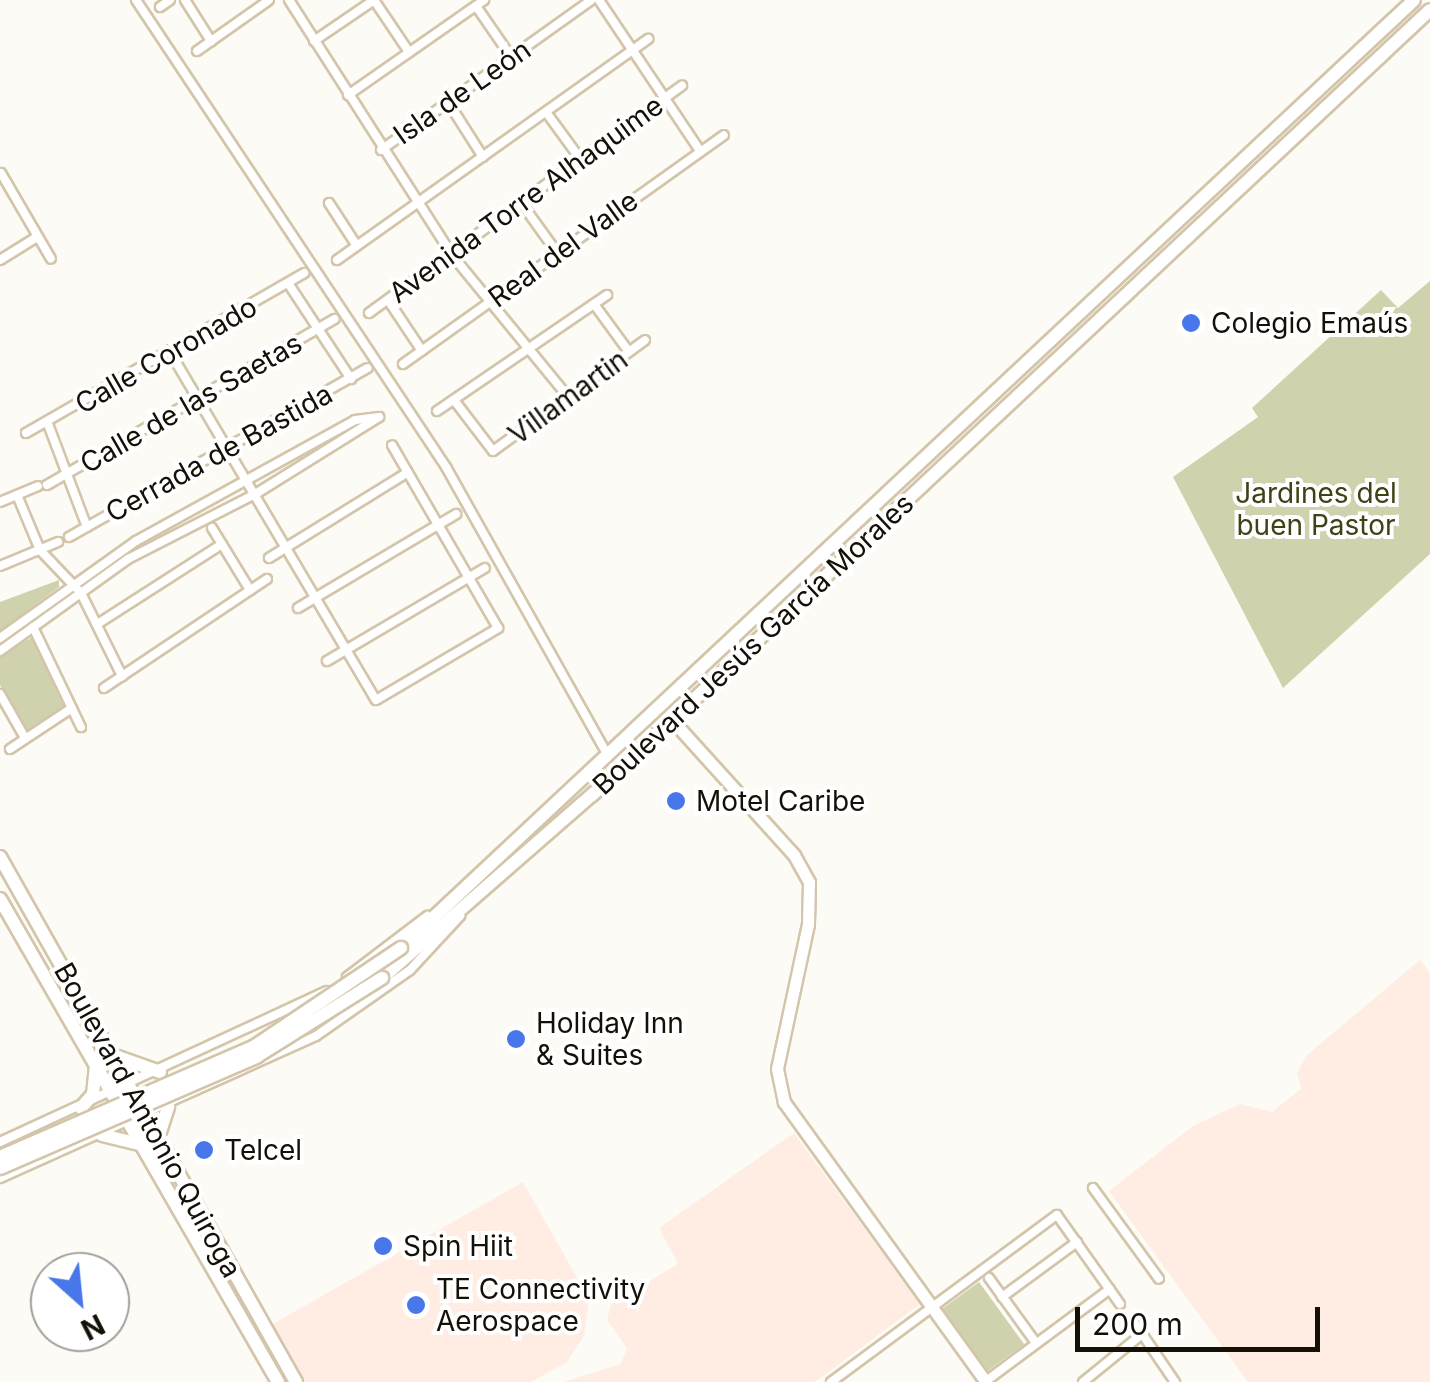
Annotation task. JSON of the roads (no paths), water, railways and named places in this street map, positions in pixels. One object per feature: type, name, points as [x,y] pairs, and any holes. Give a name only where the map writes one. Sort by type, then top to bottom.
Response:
[{"type":"main road","name":"Boulevard Jesús García Morales","points":[[0,1156],[255,1046],[401,948],[1414,0]]},
{"type":"main road","name":"Boulevard Jesús García Morales","points":[[0,1168],[256,1057],[382,978],[672,720],[1430,10]]},
{"type":"main road","points":[[1023,392],[1021,378],[1100,305],[1105,290]]},
{"type":"main road","points":[[879,525],[880,515],[959,441],[961,422]]},
{"type":"main road","name":"Boulevard Antonio Quiroga","points":[[0,858],[296,1382]]},
{"type":"main road","name":"Boulevard Antonio Quiroga","points":[[0,899],[278,1382]]},
{"type":"main road","points":[[112,1055],[160,1072]]},
{"type":"main road","points":[[81,1108],[93,1094],[96,1063]]},
{"type":"main road","points":[[158,1141],[168,1108]]},
{"type":"main road","points":[[102,1135],[143,1145]]},
{"type":"street","points":[[136,0],[446,468],[607,754]]},
{"type":"street","points":[[160,7],[170,0]]},
{"type":"street","points":[[185,0],[211,41]]},
{"type":"street","points":[[197,51],[268,0]]},
{"type":"street","points":[[289,0],[452,256],[570,399]]},
{"type":"street","points":[[314,40],[374,0],[410,52]]},
{"type":"street","name":"Isla de León","points":[[381,150],[591,0]]},
{"type":"street","points":[[599,0],[700,152]]},
{"type":"street","points":[[348,95],[480,3],[511,57]]},
{"type":"street","points":[[337,260],[648,39]]},
{"type":"street","name":"Avenida Torre Alhaquime","points":[[369,313],[682,86]]},
{"type":"street","points":[[448,102],[483,157]]},
{"type":"street","points":[[546,112],[581,160]]},
{"type":"street","name":"Real del Valle","points":[[403,364],[724,134]]},
{"type":"street","points":[[1,173],[4,189],[50,258]]},
{"type":"street","points":[[329,203],[357,246]]},
{"type":"street","points":[[522,204],[558,254]]},
{"type":"street","points":[[0,260],[38,237]]},
{"type":"street","name":"Calle Coronado","points":[[26,433],[48,424],[304,273]]},
{"type":"street","points":[[288,283],[351,379]]},
{"type":"street","points":[[437,411],[607,295]]},
{"type":"street","points":[[388,300],[422,350]]},
{"type":"street","points":[[594,304],[629,352]]},
{"type":"street","name":"Calle de las Saetas","points":[[17,495],[67,476],[335,320]]},
{"type":"street","name":"Villamartin","points":[[454,400],[489,451],[570,399],[645,340]]},
{"type":"street","points":[[170,352],[317,596],[372,698],[396,690],[498,628],[392,444]]},
{"type":"street","name":"Cerrada de Bastida","points":[[70,536],[368,368]]},
{"type":"street","points":[[0,638],[148,534],[250,483],[355,420],[379,417],[256,493],[186,525],[81,592],[0,651]]},
{"type":"street","points":[[48,424],[87,527]]},
{"type":"street","points":[[269,558],[408,472]]},
{"type":"street","points":[[0,502],[17,495],[40,550],[81,592],[122,676]]},
{"type":"street","points":[[298,608],[456,514]]},
{"type":"street","points":[[212,528],[250,590]]},
{"type":"street","points":[[0,566],[58,542]]},
{"type":"street","points":[[99,624],[222,544]]},
{"type":"street","points":[[327,661],[485,568]]},
{"type":"street","points":[[104,688],[268,579]]},
{"type":"street","points":[[28,619],[82,727]]},
{"type":"street","points":[[0,694],[25,738]]},
{"type":"street","points":[[10,748],[72,708]]},
{"type":"street","points":[[672,720],[804,871],[808,924],[778,1084],[802,1134],[986,1381],[1110,1288]]},
{"type":"street","points":[[0,1142],[188,1062],[326,991],[461,892]]},
{"type":"street","points":[[0,1178],[200,1094],[352,1012],[410,970],[466,907]]},
{"type":"street","points":[[188,1062],[182,1077],[200,1094]]},
{"type":"street","points":[[62,1115],[79,1128],[71,1148]]},
{"type":"street","points":[[1093,1188],[1159,1280]]},
{"type":"street","points":[[831,1382],[1057,1215],[1120,1304]]},
{"type":"street","points":[[1002,1297],[1077,1242]]},
{"type":"street","points":[[989,1278],[1036,1343]]},
{"type":"street","points":[[1134,1322],[1174,1382]]},
{"type":"street","points":[[1084,1382],[1142,1334]]},
{"type":"place","name":"Colegio Emaús","points":[[1191,323]]},
{"type":"place","name":"Motel Caribe","points":[[676,801]]},
{"type":"place","name":"Holiday Inn & Suites","points":[[516,1039]]},
{"type":"place","name":"Telcel","points":[[204,1150]]},
{"type":"place","name":"Spin Hiit","points":[[383,1246]]},
{"type":"place","name":"TE Connectivity Aerospace","points":[[416,1305]]},
{"type":"park label","name":"Jardines del buen Pastor","points":[[1316,509]]}]
